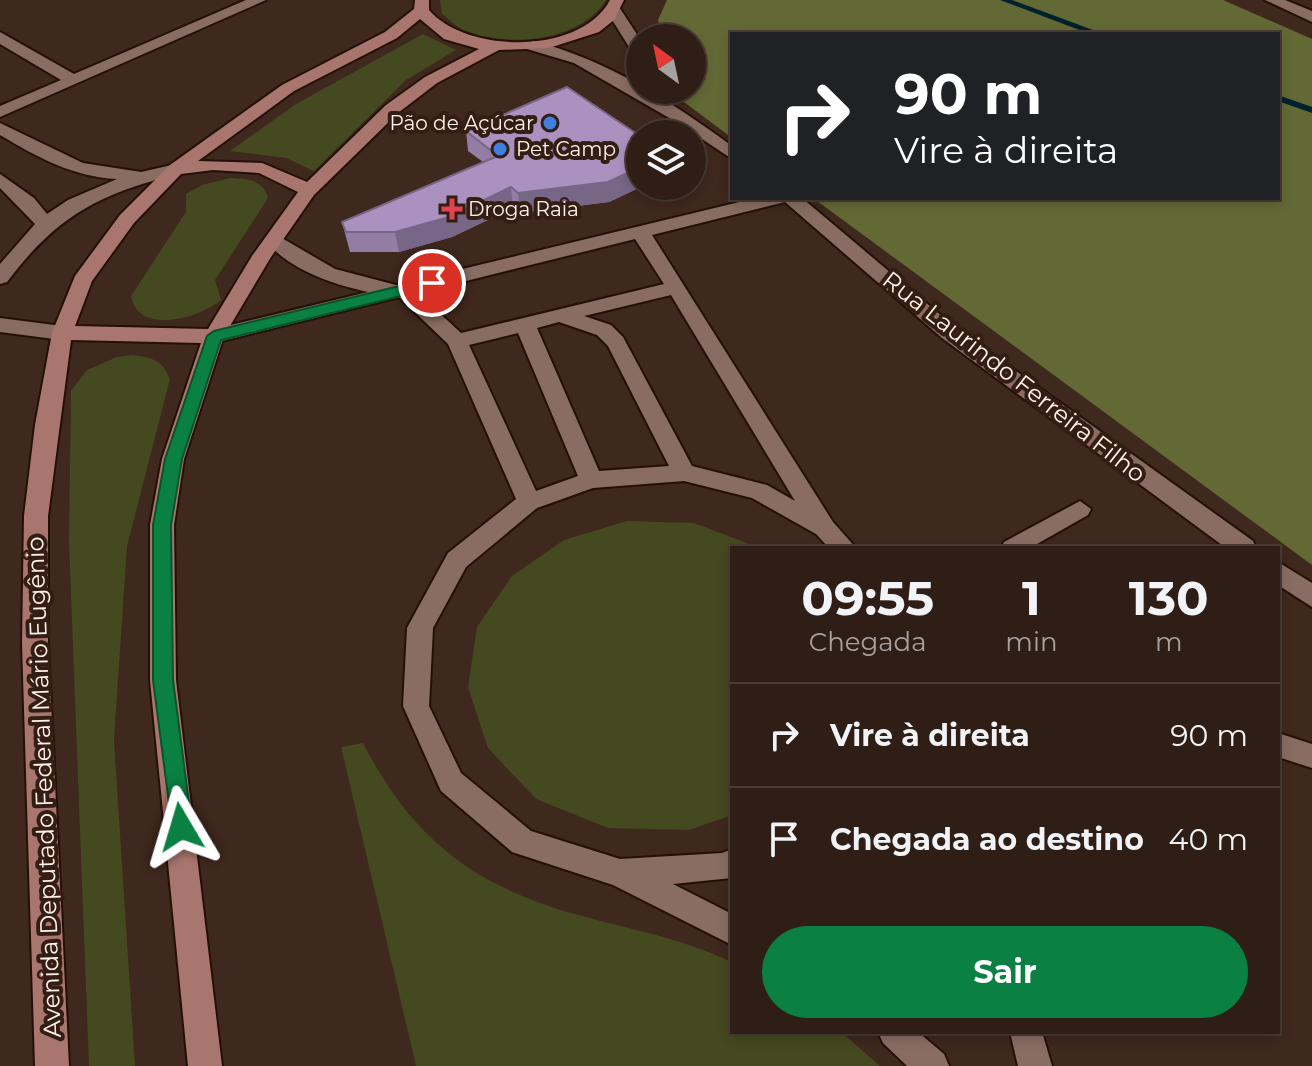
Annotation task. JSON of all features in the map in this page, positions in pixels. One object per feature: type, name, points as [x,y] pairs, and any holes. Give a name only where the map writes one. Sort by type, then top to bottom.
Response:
[{"type":"street","points":[[0,112],[259,0]]},
{"type":"street","points":[[1272,0],[1312,17]]},
{"type":"street","points":[[422,6],[434,27],[460,40],[494,47],[533,46],[569,39],[598,26],[615,5],[626,26]]},
{"type":"street","name":"Avenida Deputado Federal Mário Eugênio","points":[[52,1066],[35,643],[36,516],[62,333],[82,280],[127,219],[176,169],[288,88],[391,35],[422,6]]},
{"type":"street","points":[[0,37],[73,80]]},
{"type":"street","points":[[533,46],[580,60],[684,119],[730,153]]},
{"type":"street","points":[[205,1066],[191,915],[163,680],[160,596],[162,525],[173,459],[214,336],[308,191],[392,109],[431,80],[494,47]]},
{"type":"street","points":[[0,63],[25,52]]},
{"type":"street","points":[[672,104],[684,119]]},
{"type":"street","points":[[0,128],[45,155],[84,172],[151,174]]},
{"type":"street","points":[[0,278],[10,250],[44,223],[80,200],[151,174],[238,164],[267,168],[291,177],[308,191]]},
{"type":"street","points":[[0,179],[27,202],[44,223]]},
{"type":"street","points":[[0,325],[62,333],[214,336],[771,200]]},
{"type":"street","name":"Rua Laurindo Ferreira Filho","points":[[793,200],[949,333],[1241,546]]},
{"type":"street","points":[[641,233],[717,348],[824,528],[842,546]]},
{"type":"street","points":[[275,240],[297,259],[326,275],[362,285],[403,290],[457,341],[529,502]]},
{"type":"street","points":[[457,341],[676,287]]},
{"type":"street","points":[[564,317],[604,330],[616,342],[684,473]]},
{"type":"street","points":[[526,326],[591,480]]},
{"type":"street","points":[[730,929],[620,873],[522,842],[451,782],[416,706],[420,628],[457,560],[529,502],[591,480],[684,473],[759,491],[824,528]]},
{"type":"street","points":[[1280,573],[1312,597]]},
{"type":"street","points":[[1280,746],[1312,756]]},
{"type":"street","points":[[620,873],[724,867],[730,864]]},
{"type":"street","points":[[896,1034],[932,1066]]},
{"type":"street","points":[[1027,1034],[1035,1066]]},
{"type":"lane","points":[[1015,546],[1080,509]]},
{"type":"green space","points":[[440,0],[606,0],[579,25],[561,33],[520,40],[499,39],[462,29],[442,14]]},
{"type":"green space","points":[[667,0],[1223,0],[1312,39],[1312,565],[816,200],[1280,200],[1280,32],[730,32],[730,136],[687,104],[706,104],[706,24],[659,24]]},
{"type":"green space","points":[[423,34],[456,50],[406,80],[314,171],[286,158],[230,151],[296,104]]},
{"type":"green space","points":[[230,178],[258,184],[268,198],[215,280],[221,300],[199,313],[171,320],[145,316],[136,308],[131,296],[186,212],[186,194],[202,185]]},
{"type":"green space","points":[[133,355],[156,361],[170,379],[127,546],[114,740],[135,1066],[89,1066],[69,542],[71,391],[87,370],[117,357]]},
{"type":"green space","points":[[627,521],[694,523],[755,546],[730,546],[730,816],[689,830],[608,828],[536,799],[488,748],[468,687],[477,627],[512,576],[564,540]]},
{"type":"green space","points":[[363,743],[402,806],[424,831],[476,872],[505,888],[538,902],[674,940],[730,961],[730,1034],[843,1034],[880,1066],[416,1066],[341,747]]},
{"type":"building","points":[[567,87],[626,127],[626,174],[608,182],[518,193],[511,187],[449,217],[395,232],[346,232],[342,222],[498,156],[466,131]]},
{"type":"waterway","points":[[1004,0],[1093,32]]},
{"type":"waterway","points":[[1280,99],[1312,110]]},
{"type":"place","name":"Pão de Açúcar","points":[[550,123]]},
{"type":"place","name":"Pet Camp","points":[[500,149]]},
{"type":"place","name":"Droga Raia","points":[[452,209]]},
{"type":"route","points":[[181,827],[163,680],[160,596],[162,525],[173,459],[214,336],[432,283]]}]
